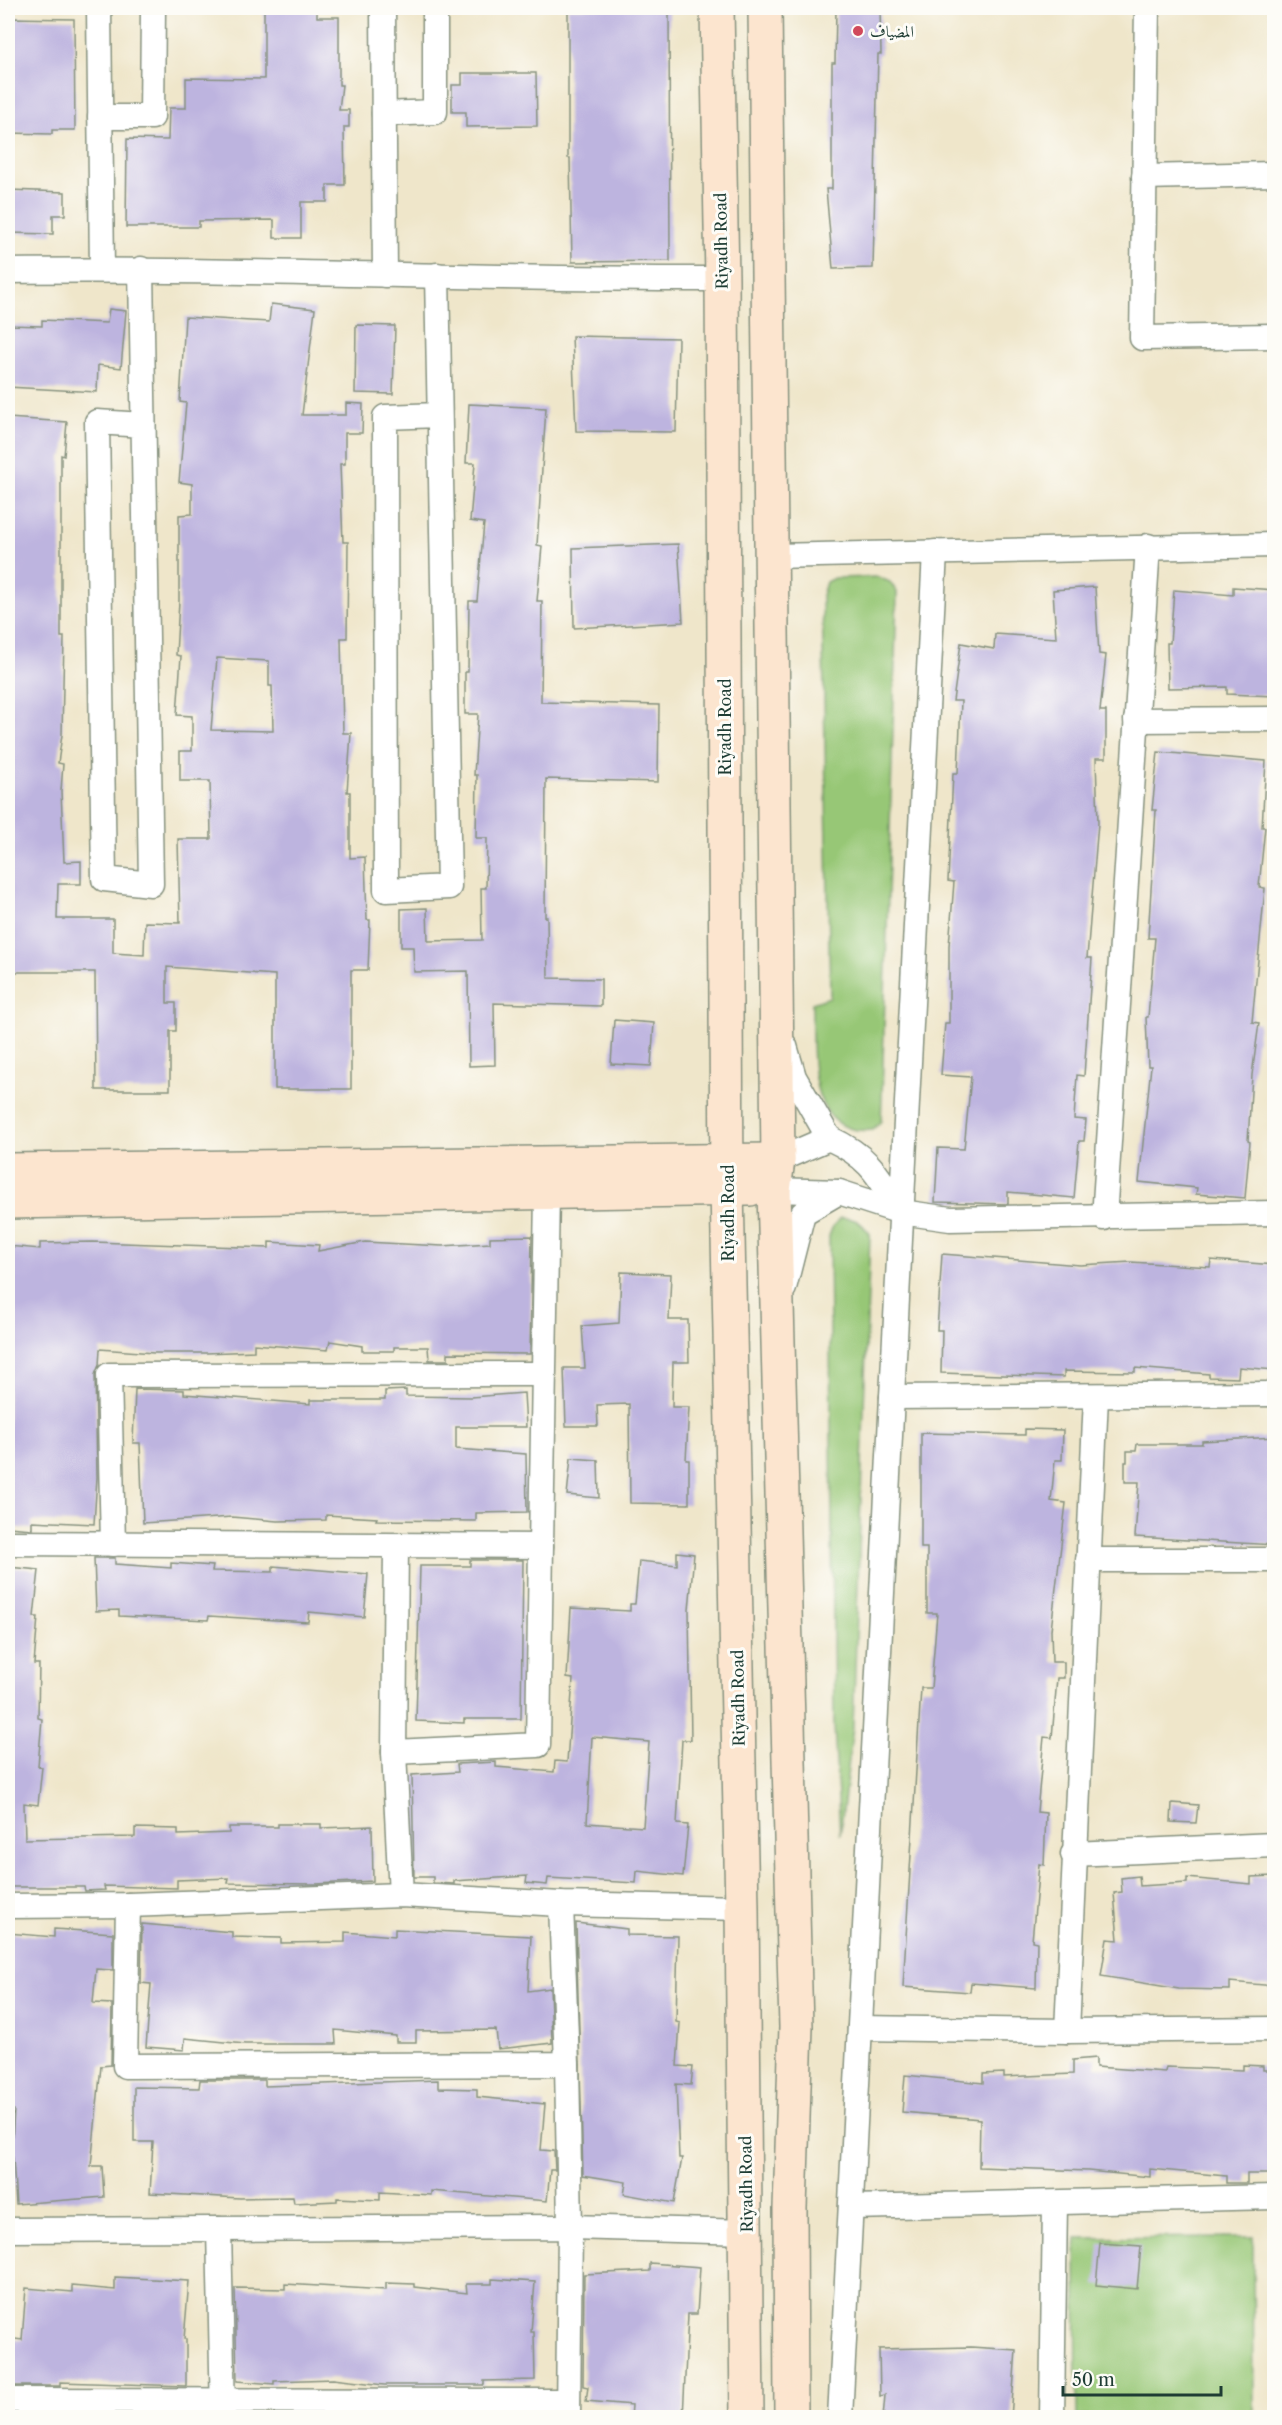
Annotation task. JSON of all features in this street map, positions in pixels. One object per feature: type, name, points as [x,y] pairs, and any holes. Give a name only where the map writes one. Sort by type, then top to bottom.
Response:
[{"type":"street","points":[[99,8],[102,270]]},
{"type":"street","points":[[100,117],[152,117],[153,8]]},
{"type":"street","points":[[383,8],[385,275]]},
{"type":"street","points":[[384,114],[435,112],[435,8]]},
{"type":"street","name":"Riyadh Road","points":[[717,8],[722,279],[727,1173],[742,1908],[747,2232],[747,2418]]},
{"type":"street","points":[[765,8],[778,1310],[796,2027],[790,2208],[791,2418]]},
{"type":"street","points":[[1147,8],[1142,338],[1275,336]]},
{"type":"street","points":[[1144,177],[1275,174]]},
{"type":"street","points":[[8,271],[141,269],[585,280],[722,279]]},
{"type":"street","points":[[141,269],[151,884],[104,879],[97,422],[143,425]]},
{"type":"street","points":[[437,275],[449,887],[386,890],[385,417],[439,415]]},
{"type":"street","points":[[772,556],[1275,545]]},
{"type":"street","points":[[1104,1218],[1148,546]]},
{"type":"street","points":[[840,2418],[892,1397],[887,1203],[935,552]]},
{"type":"street","points":[[1136,720],[1275,719]]},
{"type":"street","points":[[775,1015],[794,1077],[829,1138],[848,1147],[871,1164],[887,1203]]},
{"type":"street","points":[[776,1175],[829,1138]]},
{"type":"street","points":[[8,1170],[727,1173],[776,1175],[950,1219],[1104,1218],[1275,1213]]},
{"type":"street","points":[[8,1202],[547,1193],[727,1173]]},
{"type":"street","points":[[778,1310],[803,1214],[839,1192]]},
{"type":"street","points":[[394,1752],[538,1745],[542,1374],[547,1193]]},
{"type":"street","points":[[113,1544],[109,1375],[542,1374]]},
{"type":"street","points":[[892,1397],[1275,1394]]},
{"type":"street","points":[[1067,2031],[1073,1854],[1096,1397]]},
{"type":"street","points":[[8,1544],[541,1546]]},
{"type":"street","points":[[396,1547],[394,1752],[401,1894]]},
{"type":"street","points":[[1088,1560],[1275,1560]]},
{"type":"street","points":[[1073,1854],[1275,1845]]},
{"type":"street","points":[[8,1906],[128,1905],[401,1894],[561,1904],[742,1908]]},
{"type":"street","points":[[8,2400],[223,2409],[568,2409],[570,2227],[561,1904]]},
{"type":"street","points":[[128,1905],[125,2066],[567,2064]]},
{"type":"street","points":[[860,2028],[1067,2031],[1275,2029]]},
{"type":"street","points":[[851,2207],[1275,2197]]},
{"type":"street","points":[[1052,2418],[1055,2203]]},
{"type":"street","points":[[8,2230],[570,2227],[747,2232]]},
{"type":"street","points":[[219,2229],[223,2409]]},
{"type":"green space","points":[[878,577],[890,582],[897,592],[881,1121],[873,1130],[850,1128],[834,1120],[823,1105],[813,1065],[812,1003],[830,997],[822,595],[826,582],[834,578]]},
{"type":"green space","points":[[841,1218],[858,1222],[870,1234],[853,1727],[840,1835],[834,1725],[829,1236],[833,1226]]},
{"type":"green space","points":[[1253,2237],[1254,2417],[1077,2417],[1076,2238]]},
{"type":"building","points":[[264,8],[317,8],[317,17],[339,17],[339,85],[342,85],[339,110],[349,110],[349,127],[344,127],[345,185],[327,185],[327,202],[301,202],[301,238],[274,238],[274,220],[199,221],[199,227],[126,227],[127,139],[168,140],[169,108],[186,108],[186,78],[264,79]]},
{"type":"building","points":[[568,8],[669,8],[670,261],[572,262],[570,158],[568,158]]},
{"type":"building","points":[[836,8],[880,8],[881,54],[878,54],[873,268],[833,269],[826,189],[832,189],[832,63],[835,63]]},
{"type":"building","points":[[8,18],[74,19],[75,130],[52,130],[52,134],[8,133]]},
{"type":"building","points":[[462,73],[536,73],[537,126],[466,127],[466,112],[452,112],[452,85],[462,85]]},
{"type":"building","points":[[8,190],[65,192],[65,215],[53,215],[53,234],[8,233]]},
{"type":"building","points":[[271,304],[315,309],[302,415],[346,415],[346,403],[363,404],[362,433],[345,433],[345,464],[340,464],[343,542],[348,542],[347,638],[341,638],[343,733],[351,733],[347,792],[350,792],[350,858],[365,857],[367,920],[370,920],[368,970],[351,970],[351,1089],[275,1089],[275,975],[167,967],[167,1003],[176,1003],[176,1031],[170,1031],[170,1090],[96,1090],[95,972],[8,972],[8,418],[67,422],[64,456],[61,455],[61,637],[64,637],[62,735],[58,763],[63,764],[61,791],[64,862],[81,861],[81,884],[58,884],[57,919],[113,919],[113,953],[144,955],[145,922],[180,923],[178,839],[211,839],[210,781],[180,781],[180,751],[192,751],[192,716],[177,715],[181,656],[176,655],[179,601],[179,515],[192,514],[192,484],[179,482],[186,403],[180,402],[185,317],[269,322]],"holes":[[[217,658],[269,661],[273,731],[211,730]]]},
{"type":"building","points":[[109,309],[126,311],[121,368],[98,365],[97,392],[8,387],[8,325],[42,326],[42,320],[107,323]]},
{"type":"building","points":[[356,325],[395,326],[393,394],[355,393]]},
{"type":"building","points":[[572,336],[678,338],[676,432],[576,431]]},
{"type":"building","points":[[469,404],[546,408],[537,545],[542,546],[537,601],[542,601],[541,702],[659,705],[658,782],[546,779],[545,917],[547,917],[548,978],[601,979],[601,1006],[494,1003],[495,1065],[469,1066],[468,971],[414,972],[413,947],[401,947],[401,909],[427,908],[428,941],[482,940],[481,888],[486,888],[487,838],[476,838],[477,775],[474,775],[478,714],[465,714],[465,672],[468,672],[469,601],[477,601],[484,523],[470,521],[475,463],[466,463]]},
{"type":"building","points":[[678,544],[683,622],[574,628],[573,548]]},
{"type":"building","points":[[1095,587],[1099,654],[1106,655],[1100,711],[1106,711],[1106,758],[1096,758],[1098,823],[1087,958],[1092,958],[1084,1076],[1077,1075],[1074,1119],[1086,1120],[1084,1141],[1079,1141],[1074,1198],[1008,1192],[1008,1204],[935,1202],[938,1148],[964,1149],[971,1077],[941,1075],[945,1023],[949,1023],[949,946],[954,882],[948,881],[953,773],[958,773],[961,701],[953,701],[961,643],[994,649],[995,634],[1056,638],[1053,590]]},
{"type":"building","points":[[1233,587],[1275,590],[1275,696],[1227,694],[1227,687],[1168,688],[1167,643],[1170,643],[1174,590],[1233,595]]},
{"type":"building","points":[[1158,752],[1266,761],[1262,827],[1265,827],[1259,887],[1265,888],[1252,1022],[1259,1023],[1252,1075],[1248,1141],[1250,1142],[1245,1198],[1196,1194],[1197,1188],[1139,1182],[1151,1066],[1148,1066],[1146,1017],[1148,1017],[1155,938],[1148,938],[1156,810],[1152,810]]},
{"type":"building","points":[[614,1020],[654,1023],[651,1066],[611,1064]]},
{"type":"building","points":[[532,1236],[530,1354],[448,1353],[448,1360],[429,1360],[428,1347],[394,1347],[394,1351],[362,1351],[362,1346],[330,1341],[328,1350],[254,1344],[254,1351],[206,1353],[154,1353],[100,1349],[99,1365],[95,1375],[97,1477],[94,1524],[32,1521],[32,1529],[8,1527],[8,1246],[40,1249],[40,1243],[93,1242],[269,1248],[269,1242],[319,1245],[318,1251],[365,1242],[442,1246],[490,1243],[490,1237]]},
{"type":"building","points":[[942,1254],[1080,1265],[1131,1262],[1210,1267],[1211,1260],[1275,1265],[1275,1370],[1239,1367],[1238,1378],[1209,1377],[1209,1374],[1135,1368],[1135,1372],[1064,1371],[1064,1377],[941,1373],[942,1330],[937,1330]]},
{"type":"building","points":[[621,1272],[671,1274],[669,1320],[688,1320],[689,1362],[673,1362],[672,1407],[689,1407],[686,1460],[689,1460],[689,1504],[630,1503],[629,1404],[597,1405],[598,1426],[566,1426],[564,1368],[585,1368],[582,1326],[619,1323]]},
{"type":"building","points":[[135,1389],[184,1390],[184,1394],[310,1404],[310,1400],[385,1400],[385,1391],[406,1390],[406,1396],[471,1397],[524,1393],[526,1427],[456,1427],[456,1449],[526,1454],[527,1512],[476,1513],[476,1521],[376,1520],[377,1518],[326,1515],[326,1520],[277,1521],[232,1517],[143,1523],[140,1443],[133,1443]]},
{"type":"building","points":[[1025,1429],[1063,1430],[1062,1460],[1055,1460],[1051,1501],[1066,1503],[1051,1630],[1052,1662],[1064,1662],[1064,1678],[1057,1678],[1052,1738],[1044,1737],[1037,1812],[1046,1813],[1044,1865],[1039,1864],[1032,1941],[1037,1942],[1036,1988],[971,1983],[970,1992],[903,1987],[921,1688],[931,1688],[937,1613],[927,1613],[927,1548],[921,1548],[921,1433],[1025,1435]]},
{"type":"building","points":[[1275,1437],[1275,1545],[1135,1537],[1139,1482],[1125,1482],[1127,1451],[1136,1451],[1137,1444],[1202,1444],[1202,1441]]},
{"type":"building","points":[[571,1458],[598,1460],[599,1498],[567,1495]]},
{"type":"building","points":[[677,1552],[694,1554],[689,1610],[691,1740],[682,1740],[677,1824],[688,1825],[683,1876],[637,1871],[636,1883],[548,1878],[547,1885],[526,1883],[527,1876],[454,1881],[454,1884],[433,1883],[433,1877],[414,1877],[412,1775],[458,1772],[457,1764],[496,1762],[496,1767],[554,1772],[555,1761],[567,1762],[573,1679],[567,1678],[571,1608],[630,1611],[630,1604],[635,1604],[639,1561],[677,1565]],"holes":[[[592,1737],[649,1742],[643,1827],[587,1823]]]},
{"type":"building","points":[[94,1558],[115,1558],[115,1564],[171,1568],[171,1563],[213,1566],[212,1571],[273,1572],[273,1566],[368,1574],[364,1617],[309,1612],[308,1622],[209,1616],[208,1620],[119,1616],[119,1610],[96,1611]]},
{"type":"building","points":[[470,1560],[523,1560],[521,1719],[464,1719],[464,1723],[416,1721],[420,1566],[470,1566]]},
{"type":"building","points":[[8,1567],[39,1570],[34,1617],[38,1617],[34,1664],[39,1664],[38,1718],[42,1719],[38,1766],[42,1767],[38,1805],[24,1803],[25,1839],[135,1837],[135,1828],[178,1829],[178,1835],[229,1833],[229,1827],[278,1827],[278,1824],[321,1824],[321,1828],[372,1826],[373,1881],[316,1884],[228,1883],[229,1878],[177,1880],[177,1888],[104,1886],[105,1890],[85,1891],[84,1887],[8,1887]]},
{"type":"building","points":[[1172,1803],[1198,1805],[1196,1823],[1171,1822]]},
{"type":"building","points":[[1139,1876],[1140,1886],[1187,1883],[1187,1878],[1251,1884],[1251,1877],[1275,1876],[1275,1986],[1230,1982],[1230,1990],[1179,1989],[1101,1976],[1107,1939],[1118,1940],[1114,1893],[1122,1892],[1121,1878]]},
{"type":"building","points":[[576,1923],[627,1929],[627,1935],[678,1936],[676,2022],[680,2023],[677,2066],[693,2067],[691,2085],[676,2084],[679,2158],[682,2158],[674,2203],[624,2194],[626,2182],[583,2175]]},
{"type":"building","points":[[142,1924],[232,1932],[232,1937],[281,1938],[281,1943],[345,1942],[345,1932],[395,1936],[395,1929],[531,1936],[528,1991],[550,1988],[552,2043],[498,2049],[496,2030],[416,2031],[416,2042],[396,2042],[396,2036],[335,2030],[336,2044],[245,2044],[185,2038],[184,2050],[146,2047],[151,1984],[141,1983]]},
{"type":"building","points":[[54,1929],[113,1933],[113,1970],[96,1969],[93,2003],[112,2004],[111,2065],[101,2066],[91,2166],[102,2166],[104,2197],[16,2204],[13,2158],[11,2158],[14,2110],[8,2110],[8,1933],[54,1937]]},
{"type":"building","points":[[1096,2058],[1096,2067],[1165,2072],[1166,2067],[1243,2070],[1243,2065],[1263,2066],[1263,2070],[1275,2070],[1275,2174],[1247,2174],[1247,2183],[1226,2183],[1226,2176],[1150,2169],[1150,2177],[1088,2171],[979,2167],[980,2119],[902,2112],[905,2075],[983,2083],[983,2074],[1004,2073],[1004,2077],[1073,2074],[1073,2060]]},
{"type":"building","points":[[200,2080],[265,2080],[265,2086],[438,2080],[438,2088],[477,2089],[477,2097],[545,2104],[541,2150],[554,2151],[555,2170],[550,2170],[547,2201],[431,2191],[431,2195],[380,2192],[380,2200],[337,2198],[337,2201],[294,2203],[293,2197],[240,2198],[150,2193],[153,2142],[134,2142],[134,2087],[199,2088]]},
{"type":"building","points":[[1100,2243],[1141,2246],[1137,2289],[1096,2285]]},
{"type":"building","points":[[650,2263],[700,2267],[697,2314],[688,2314],[683,2418],[631,2418],[632,2405],[586,2401],[588,2387],[583,2386],[584,2274],[650,2271]]},
{"type":"building","points":[[115,2277],[189,2281],[184,2339],[186,2339],[186,2386],[60,2382],[60,2386],[8,2386],[8,2338],[22,2340],[26,2288],[72,2292],[72,2286],[115,2290]]},
{"type":"building","points":[[492,2279],[535,2282],[531,2332],[534,2332],[535,2380],[484,2381],[484,2385],[384,2385],[333,2379],[274,2381],[274,2384],[237,2381],[235,2288],[285,2289],[285,2284],[386,2290],[386,2283],[414,2284],[414,2287],[467,2293],[466,2284],[492,2284]]},
{"type":"building","points":[[971,2347],[1016,2350],[1011,2418],[883,2418],[885,2395],[880,2396],[879,2349]]},
{"type":"place","name":"المضياف","points":[[858,31]]}]
